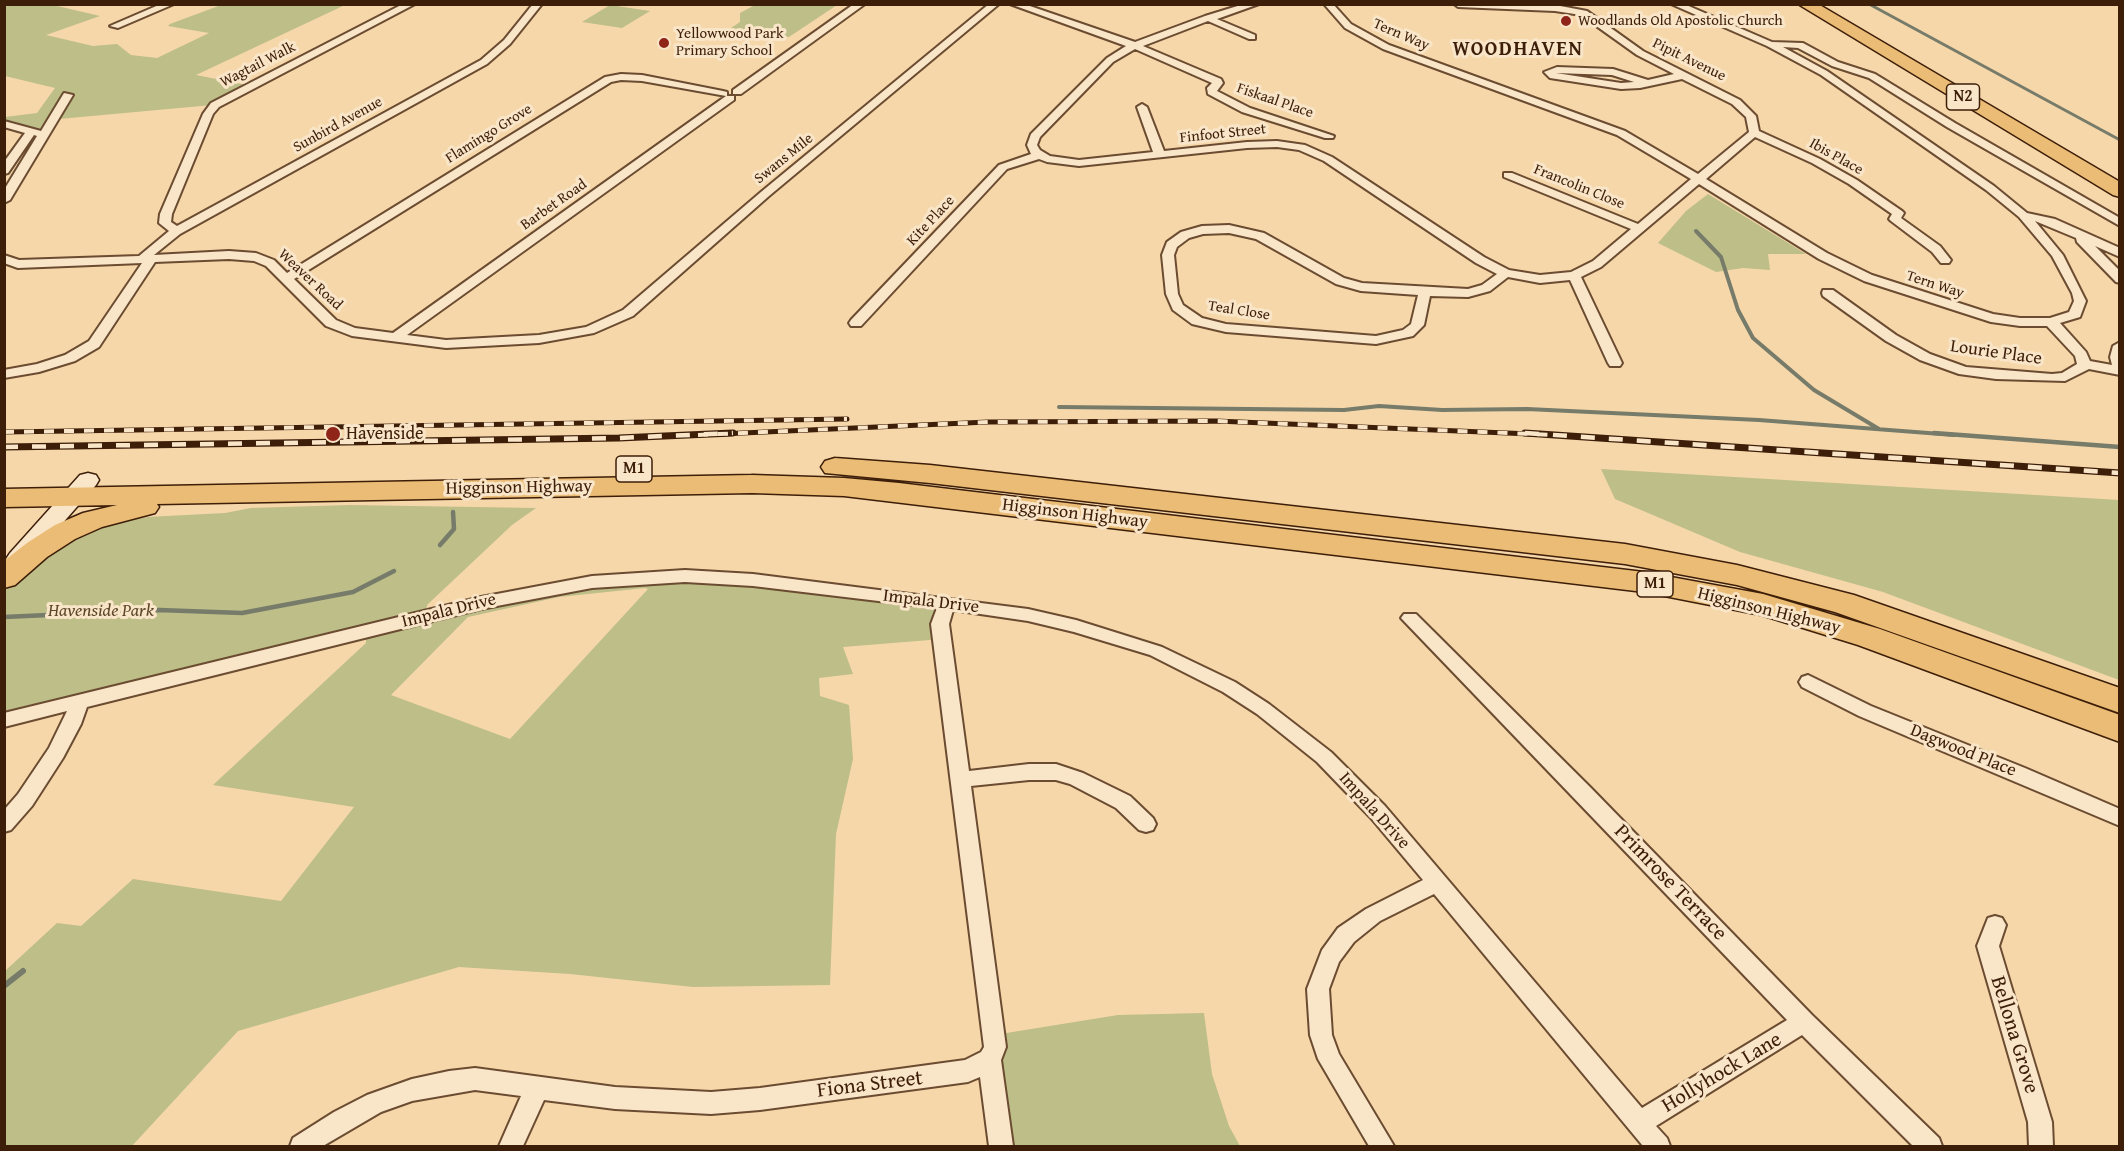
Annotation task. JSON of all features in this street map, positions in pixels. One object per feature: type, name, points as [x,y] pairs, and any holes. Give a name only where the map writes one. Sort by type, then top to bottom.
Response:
[{"type":"highway","name":"N2","points":[[1806,4],[2120,191]]},
{"type":"highway","name":"N2","points":[[1829,4],[2120,172]]},
{"type":"highway","name":"Higginson Highway","points":[[4,498],[81,488],[820,467],[930,474],[1625,554],[1715,571],[1843,603],[1956,641],[2120,701]]},
{"type":"highway","name":"Higginson Highway","points":[[4,482],[81,488],[267,493],[752,484],[844,487],[1644,582],[1763,605],[1869,637],[2120,729]]},
{"type":"highway","points":[[4,576],[48,542],[93,520],[151,506],[267,493]]},
{"type":"street","points":[[115,26],[170,4]]},
{"type":"street","name":"Wagtail Walk","points":[[176,231],[165,223],[166,214],[208,114],[215,105],[411,4]]},
{"type":"street","name":"Sunbird Avenue","points":[[4,374],[39,368],[70,358],[94,344],[146,259],[176,231],[484,62],[507,42],[538,4]]},
{"type":"street","name":"Barbet Road","points":[[396,338],[730,95],[861,4]]},
{"type":"street","name":"Swans Mile","points":[[589,330],[628,313],[765,194],[994,4]]},
{"type":"street","points":[[1014,4],[1133,45]]},
{"type":"street","points":[[1039,155],[1032,148],[1035,136],[1110,60],[1133,45],[1255,4]]},
{"type":"street","name":"Tern Way","points":[[1328,4],[1348,26],[1386,47],[1608,128],[1644,146],[1823,256],[1868,278],[1916,296],[1991,318],[2020,322],[2051,322],[2074,314],[2080,301],[2078,293],[2057,255],[2023,215],[1990,188],[1845,87],[1770,44],[1675,4]]},
{"type":"street","name":"Pipit Avenue","points":[[1458,4],[1580,12],[1595,19],[1640,53],[1736,102],[1751,116],[1754,133]]},
{"type":"street","points":[[1208,18],[1252,37]]},
{"type":"street","points":[[1770,44],[1800,45],[1835,64],[1872,76],[2120,224]]},
{"type":"street","name":"Fiskaal Place","points":[[1133,45],[1217,81],[1218,83],[1211,90],[1214,94],[1246,110],[1329,136]]},
{"type":"street","points":[[1646,83],[1613,72],[1557,70],[1549,72],[1563,79],[1613,86],[1646,83],[1685,75]]},
{"type":"street","name":"Flamingo Grove","points":[[287,278],[609,79],[642,78],[730,95]]},
{"type":"street","points":[[4,200],[68,95]]},
{"type":"street","points":[[1142,107],[1160,155]]},
{"type":"street","points":[[4,124],[43,134]]},
{"type":"street","points":[[4,171],[31,132]]},
{"type":"street","points":[[1700,180],[1754,133]]},
{"type":"street","name":"Ibis Place","points":[[1754,133],[1833,171],[1898,213],[1895,219],[1936,249],[1945,260]]},
{"type":"street","name":"Finfoot Street","points":[[1039,155],[1071,164],[1264,144],[1289,145],[1310,150],[1328,159],[1480,260],[1506,273],[1540,279],[1574,276],[1597,264],[1700,180]]},
{"type":"street","name":"Kite Place","points":[[856,324],[1003,167],[1039,155]]},
{"type":"street","name":"Francolin Close","points":[[1508,175],[1639,228]]},
{"type":"street","points":[[2023,215],[2040,218],[2075,232],[2120,254]]},
{"type":"street","name":"Teal Close","points":[[1425,292],[1417,325],[1408,333],[1393,338],[1376,340],[1226,328],[1197,321],[1178,307],[1172,294],[1168,255],[1174,242],[1185,236],[1210,229],[1238,230],[1260,236],[1345,283],[1459,294],[1478,291],[1496,282],[1506,273]]},
{"type":"street","points":[[2075,232],[2120,279]]},
{"type":"street","name":"Weaver Road","points":[[4,258],[18,264],[42,264],[230,255],[256,257],[265,260],[287,278],[337,327],[359,333],[446,344],[470,344],[539,339],[589,330]]},
{"type":"street","points":[[1574,276],[1616,363]]},
{"type":"street","name":"Lourie Place","points":[[1828,293],[1892,338],[1942,365],[1996,375],[2052,378],[2083,368],[2081,355],[2051,322]]},
{"type":"street","points":[[2084,364],[2120,371],[2117,357],[2120,346]]},
{"type":"street","points":[[4,576],[81,488]]},
{"type":"street","name":"Impala Drive","points":[[4,720],[481,603],[592,582],[662,577],[724,578],[947,603],[1028,615],[1113,637],[1156,651],[1229,687],[1270,714],[1324,757],[1378,812],[1658,1146]]},
{"type":"street","points":[[947,603],[940,624],[994,1039],[994,1047],[989,1060],[1001,1146]]},
{"type":"street","name":"Primrose Terrace","points":[[1410,618],[1592,801],[1804,1022],[1930,1146]]},
{"type":"street","name":"Dagwood Place","points":[[1808,682],[1865,711],[2018,773],[2120,818]]},
{"type":"street","points":[[4,824],[24,800],[56,753],[72,724],[79,702]]},
{"type":"street","points":[[960,779],[1029,772],[1056,772],[1076,778],[1123,802],[1146,824]]},
{"type":"street","points":[[1382,1146],[1329,1059],[1321,1035],[1317,989],[1330,957],[1346,935],[1373,915],[1437,883]]},
{"type":"street","name":"Bellona Grove","points":[[1995,925],[1988,946],[2040,1122],[2041,1146]]},
{"type":"street","name":"Hollyhock Lane","points":[[1639,1123],[1804,1022]]},
{"type":"street","name":"Fiona Street","points":[[302,1146],[342,1120],[375,1103],[412,1090],[475,1079],[615,1098],[711,1103],[760,1099],[968,1071],[989,1060]]},
{"type":"street","points":[[511,1146],[538,1086]]},
{"type":"green space","points":[[756,4],[837,5],[789,37],[731,28],[740,22],[740,13]]},
{"type":"green space","points":[[5,5],[53,5],[100,16],[46,35],[93,46],[117,44],[131,55],[157,58],[209,33],[168,26],[170,24],[221,5],[345,5],[196,75],[247,85],[212,105],[48,120],[43,128],[35,130],[5,121],[5,117],[37,113],[55,88],[5,76]]},
{"type":"green space","points":[[610,5],[650,11],[622,28],[582,22]]},
{"type":"green space","points":[[1708,194],[1806,254],[1768,254],[1770,270],[1743,268],[1716,272],[1658,243],[1686,211]]},
{"type":"green space","points":[[1601,469],[2119,500],[2119,680],[1883,592],[1740,552],[1615,499]]},
{"type":"green space","name":"Havenside Park","points":[[350,505],[536,508],[512,525],[427,605],[426,617],[480,603],[673,577],[947,603],[942,639],[843,647],[853,674],[819,678],[820,696],[849,705],[853,759],[836,834],[830,985],[693,987],[570,974],[459,967],[238,1031],[132,1146],[5,1146],[5,971],[57,923],[81,926],[133,879],[281,901],[354,807],[213,785],[366,643],[366,633],[5,720],[4,579],[66,533],[147,517],[225,513],[251,508]],"holes":[[[648,589],[510,739],[391,695],[468,617],[559,597]]]},
{"type":"green space","points":[[1204,1013],[1212,1074],[1229,1126],[1240,1146],[988,1146],[985,1110],[994,1035],[1118,1015]]},
{"type":"waterway","points":[[1869,4],[2120,140]]},
{"type":"waterway","points":[[1696,231],[1721,257],[1738,310],[1753,338],[1814,390],[1879,429]]},
{"type":"waterway","points":[[1059,407],[1344,410],[1379,406],[1442,410],[1527,409],[1759,420],[1954,435]]},
{"type":"waterway","points":[[1934,433],[2120,447]]},
{"type":"waterway","points":[[440,545],[454,529],[453,512]]},
{"type":"waterway","points":[[4,617],[159,610],[242,613],[353,592],[394,571]]},
{"type":"waterway","points":[[4,986],[23,971]]},
{"type":"railway","points":[[4,432],[847,419]]},
{"type":"railway","points":[[698,435],[988,422],[1216,421],[1554,435]]},
{"type":"railway","points":[[4,447],[619,438],[733,433]]},
{"type":"railway","points":[[1525,433],[1554,435]]},
{"type":"railway","points":[[1554,435],[2120,473]]},
{"type":"place","name":"Woodlands Old Apostolic Church","points":[[1566,21]]},
{"type":"place","name":"Yellowwood Park Primary School","points":[[664,43]]},
{"type":"place","name":"Havenside","points":[[333,434]]},
{"type":"district","name":"WOODHAVEN","points":[[1518,50]]}]
